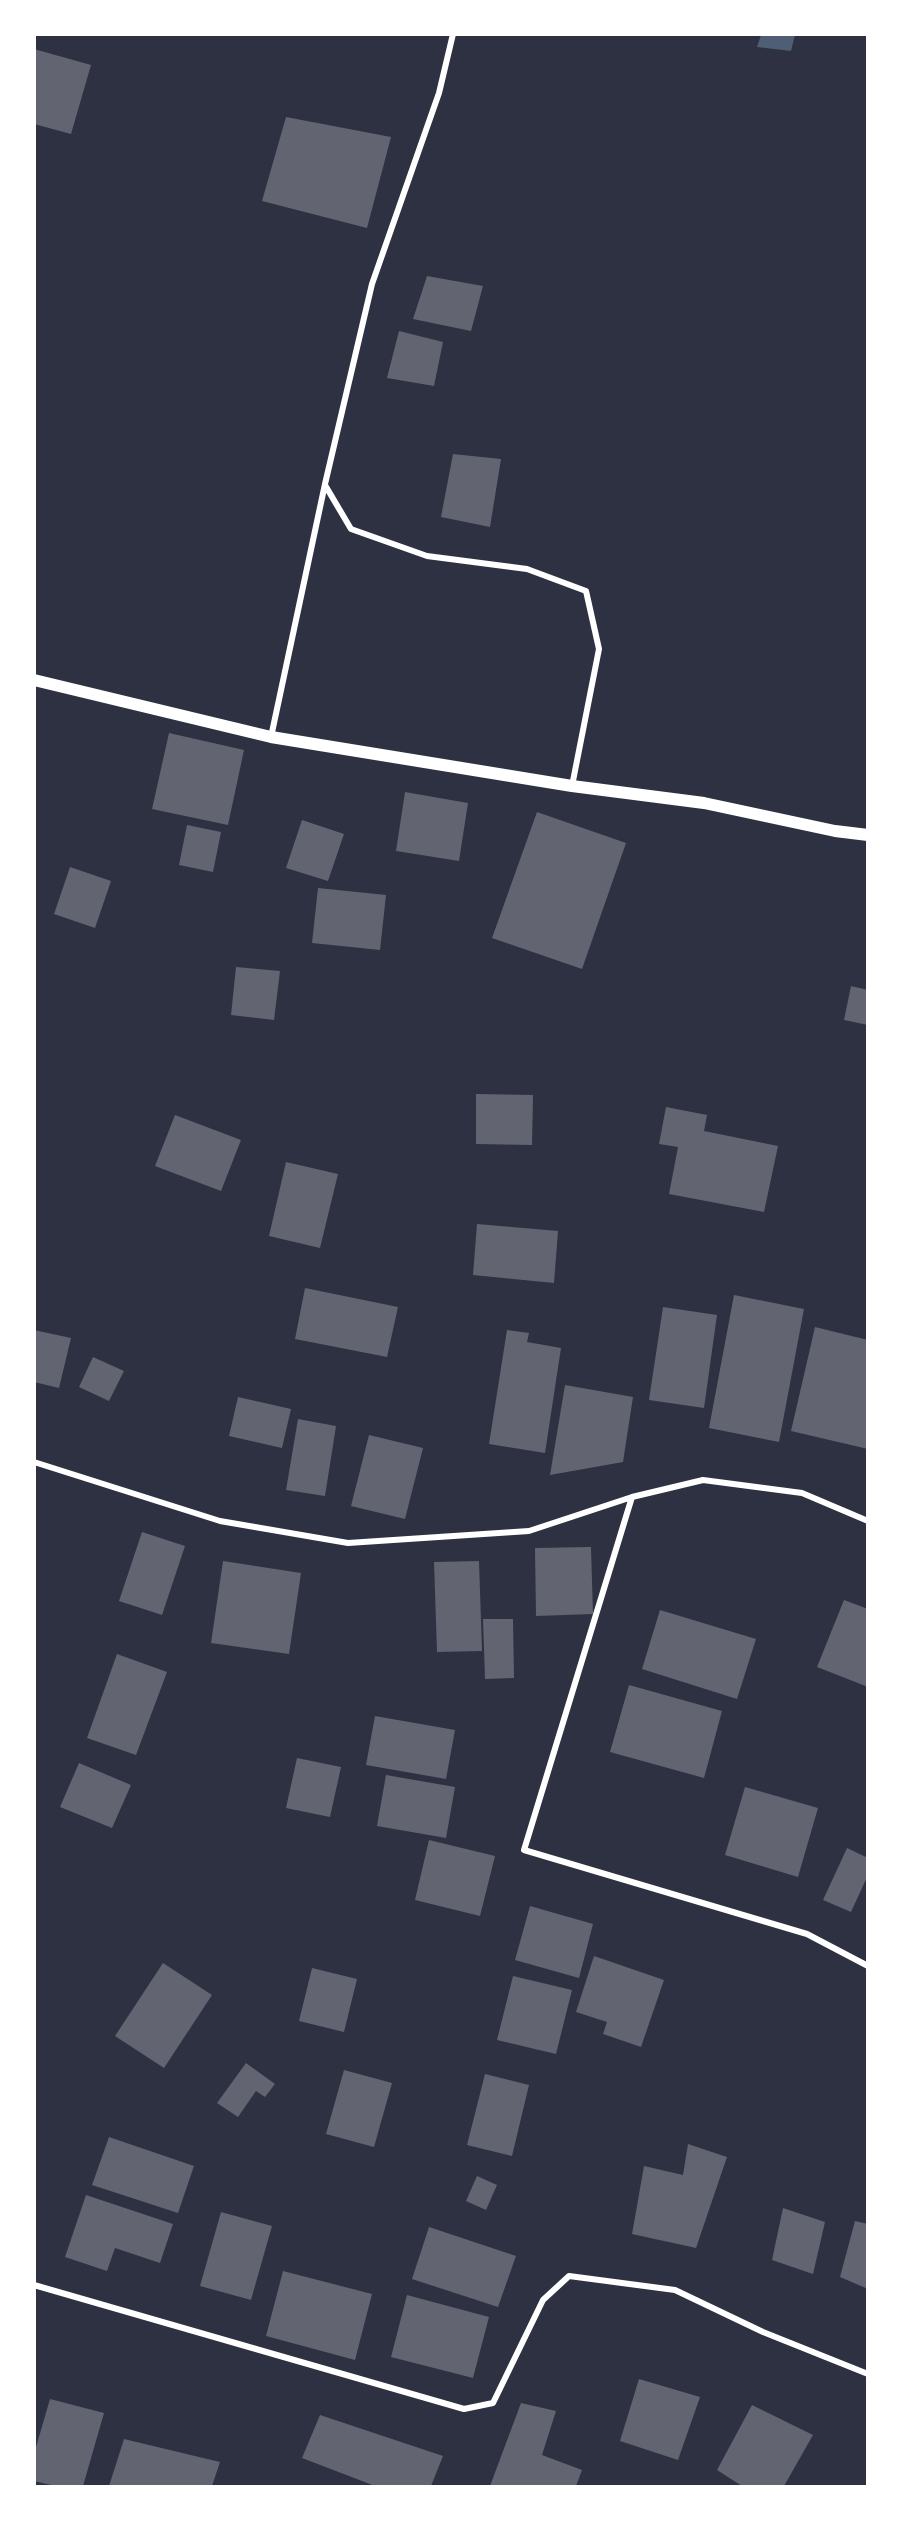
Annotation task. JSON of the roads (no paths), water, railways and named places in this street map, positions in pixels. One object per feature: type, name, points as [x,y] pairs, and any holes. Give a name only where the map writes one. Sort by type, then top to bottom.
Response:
[{"type":"main road","points":[[34,680],[271,737],[572,786],[704,803],[835,831],[867,835]]},
{"type":"street","points":[[271,737],[324,484],[372,284],[439,93],[453,34]]},
{"type":"street","points":[[324,484],[351,529],[427,556],[527,569],[586,591],[599,649],[572,786]]},
{"type":"street","points":[[34,1462],[220,1521],[348,1543],[529,1531],[632,1497],[703,1480],[802,1493],[867,1521]]},
{"type":"street","points":[[632,1497],[524,1850],[807,1934],[867,1966]]},
{"type":"street","points":[[34,2285],[464,2409],[493,2403],[543,2300],[569,2276],[675,2289],[763,2332],[867,2374]]},
{"type":"water","points":[[761,35],[795,35],[791,51],[757,47]]}]
